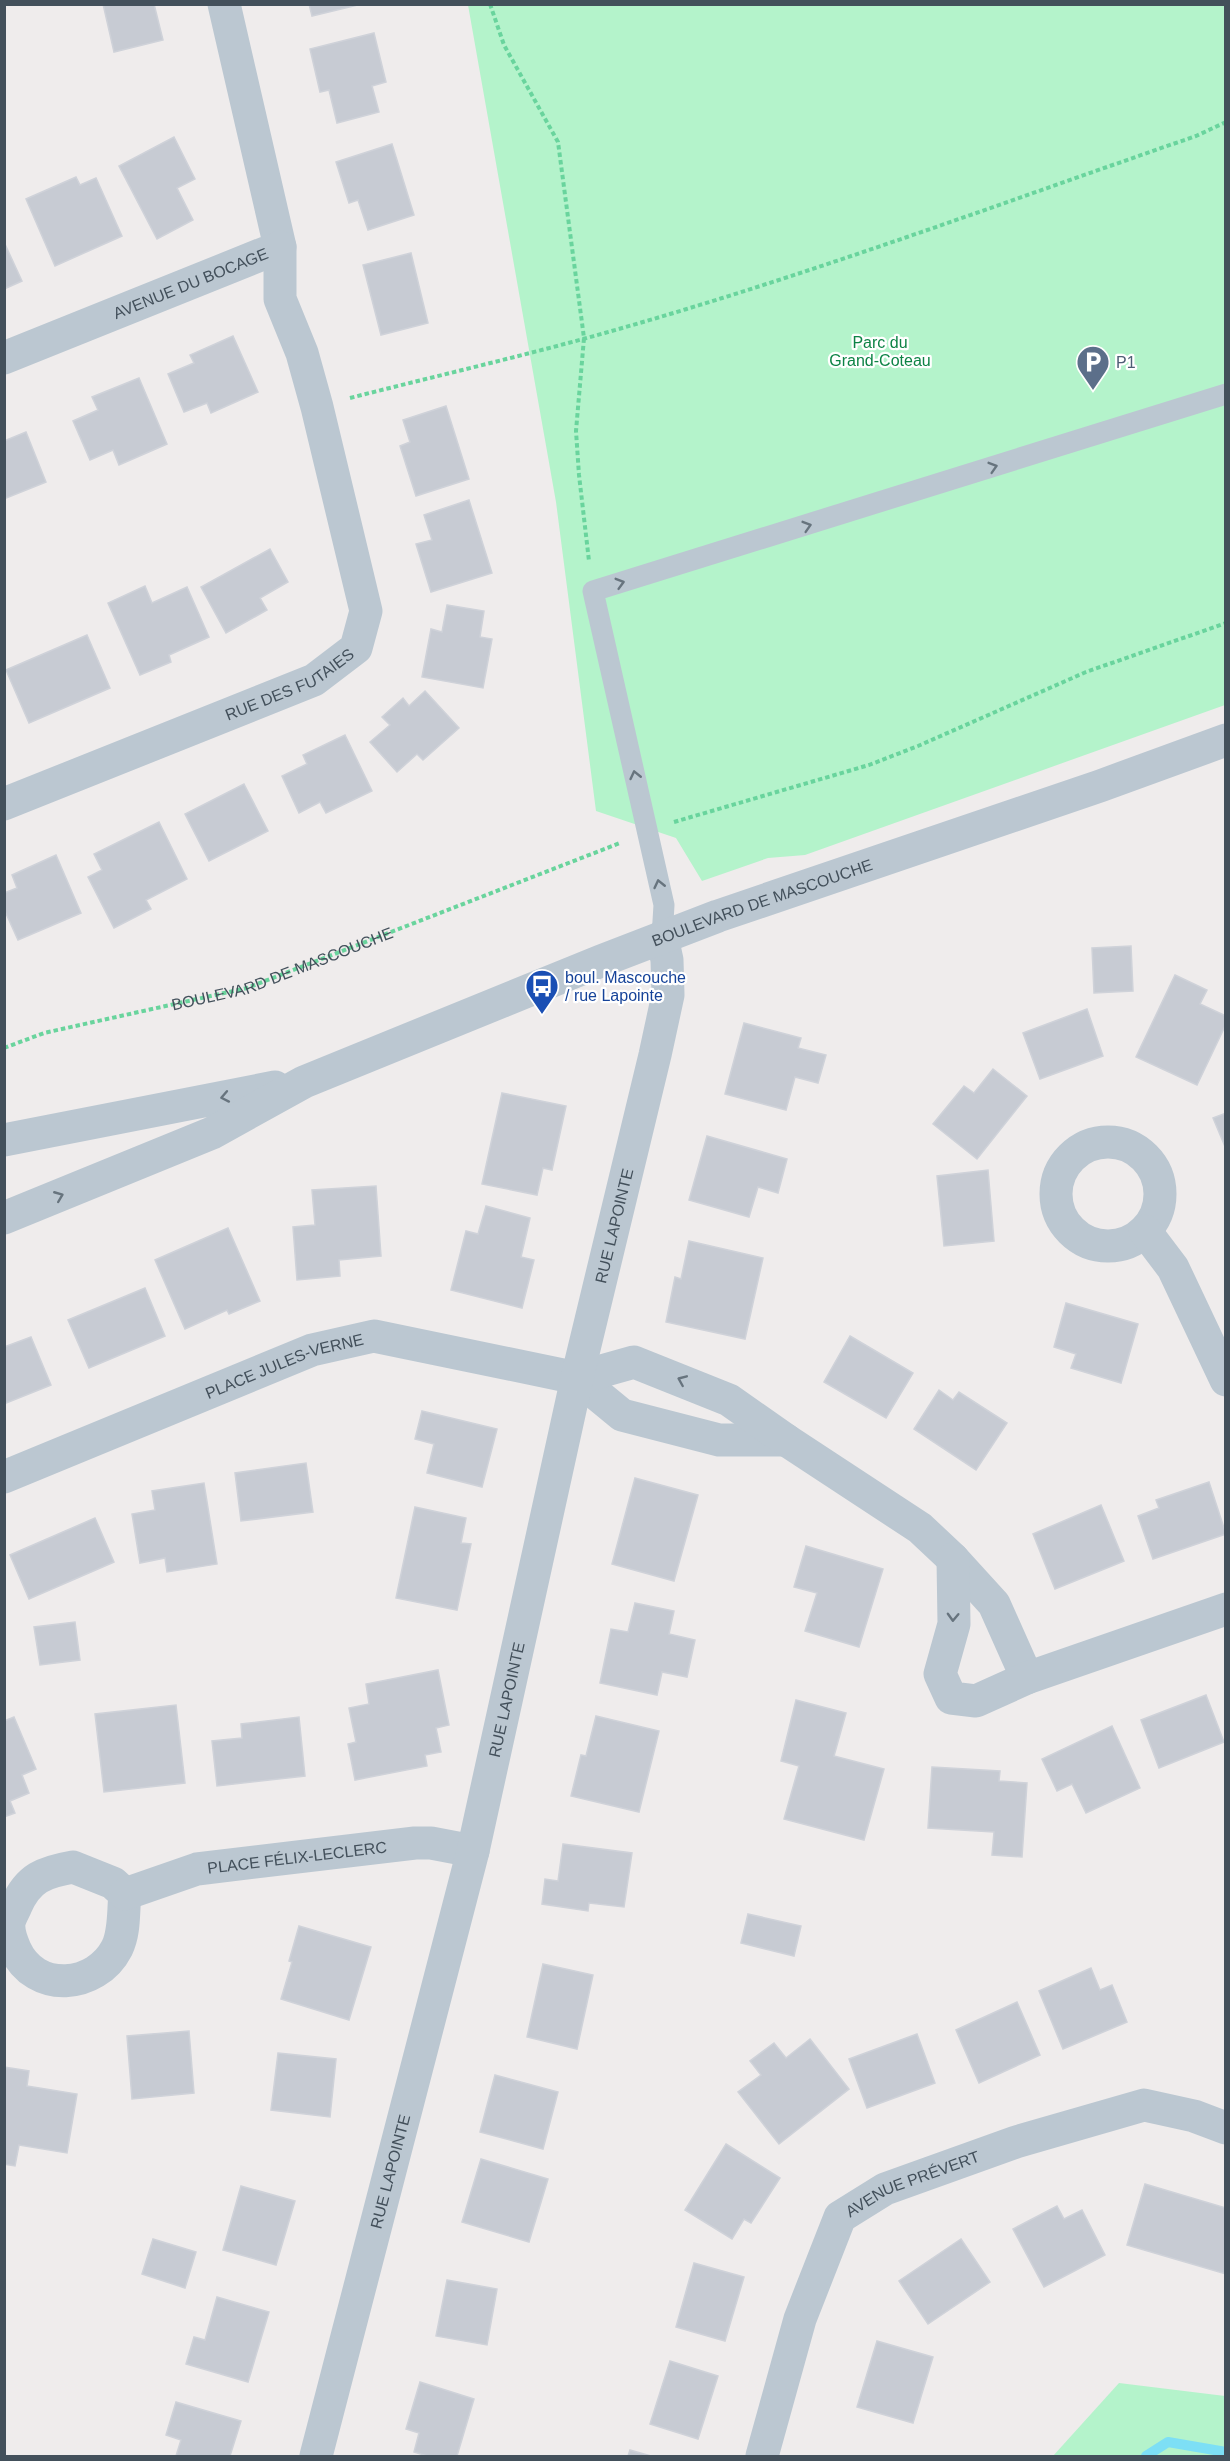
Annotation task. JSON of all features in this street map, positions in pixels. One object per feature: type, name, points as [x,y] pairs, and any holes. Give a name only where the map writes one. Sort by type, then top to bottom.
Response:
[{"type":"street","name":"AVENUE DU BOCAGE","points":[[4,358],[280,246],[224,4]]},
{"type":"street","name":"RUE DES FUTAIES","points":[[4,804],[314,680],[356,648],[366,611],[317,407],[302,353],[280,300],[280,246]]},
{"type":"street","name":"BOULEVARD DE MASCOUCHE","points":[[4,1218],[213,1132],[304,1082],[718,916],[1226,740]]},
{"type":"street","name":"RUE LAPOINTE","points":[[316,2457],[473,1851],[577,1378],[663,1021],[668,995],[668,971],[663,938]]},
{"type":"street","name":"BOULEVARD DE MASCOUCHE","points":[[4,1140],[304,1082]]},
{"type":"street","points":[[1145,1231],[1173,1268],[1226,1380]]},
{"type":"street","name":"PLACE JULES-VERNE","points":[[4,1477],[312,1350],[374,1336],[577,1378]]},
{"type":"street","points":[[577,1378],[634,1362],[729,1400],[920,1528],[953,1559],[994,1604],[1027,1678]]},
{"type":"street","points":[[577,1378],[622,1415],[719,1440],[786,1440]]},
{"type":"street","points":[[953,1559],[954,1624],[940,1674],[951,1698],[976,1701],[1027,1678],[1226,1609]]},
{"type":"street","name":"PLACE FÉLIX-LECLERC","points":[[125,1894],[197,1869],[220,1866],[415,1843],[431,1843],[473,1851]]},
{"type":"street","name":"AVENUE PRÉVERT","points":[[762,2457],[800,2319],[840,2217],[885,2189],[1016,2142],[1144,2104],[1194,2116],[1226,2128]]},
{"type":"lane","points":[[663,938],[664,905],[593,591],[1226,394]]},
{"type":"path","points":[[490,4],[504,45],[558,142],[584,338],[576,431],[593,591]]},
{"type":"path","points":[[317,407],[584,338],[862,252],[1196,136],[1226,122]]},
{"type":"path","points":[[673,822],[816,782],[885,759],[1086,672],[1226,622]]},
{"type":"path","name":"BOULEVARD DE MASCOUCHE","points":[[4,1048],[44,1033],[247,988],[621,843]]},
{"type":"green space","name":"Parc du Grand-Coteau","points":[[468,5],[1225,5],[1225,705],[805,855],[768,858],[702,881],[676,838],[596,811],[556,502]]},
{"type":"green space","points":[[1119,2383],[1225,2396],[1225,2456],[1053,2456]]},
{"type":"building","points":[[103,4],[154,4],[163,40],[114,52]]},
{"type":"building","points":[[309,4],[358,4],[358,5],[312,16]]},
{"type":"building","points":[[374,33],[386,82],[372,86],[379,112],[337,123],[329,90],[320,92],[310,49]]},
{"type":"building","points":[[174,137],[195,179],[177,188],[193,220],[157,239],[119,166]]},
{"type":"building","points":[[392,144],[414,215],[368,230],[358,200],[349,203],[336,162]]},
{"type":"building","points":[[76,177],[80,185],[96,178],[122,236],[55,266],[26,199]]},
{"type":"building","points":[[4,242],[22,281],[4,289]]},
{"type":"building","points":[[411,253],[428,323],[381,335],[363,265]]},
{"type":"building","points":[[233,336],[258,392],[211,413],[207,403],[184,412],[168,374],[194,363],[190,355]]},
{"type":"building","points":[[139,378],[167,444],[119,465],[113,450],[90,460],[73,421],[98,410],[92,397]]},
{"type":"building","points":[[446,406],[469,479],[416,496],[400,446],[410,442],[403,420]]},
{"type":"building","points":[[26,432],[46,482],[4,499],[4,441]]},
{"type":"building","points":[[469,500],[492,573],[431,592],[416,544],[432,540],[424,515]]},
{"type":"building","points":[[270,549],[288,582],[260,598],[267,610],[226,633],[201,587]]},
{"type":"building","points":[[145,586],[152,603],[187,587],[209,637],[169,655],[171,662],[140,675],[108,603]]},
{"type":"building","points":[[447,605],[484,611],[480,637],[492,639],[483,688],[422,677],[431,629],[442,632]]},
{"type":"building","points":[[87,635],[110,688],[29,723],[6,670]]},
{"type":"building","points":[[425,691],[459,728],[423,760],[417,754],[397,772],[370,742],[390,725],[382,717],[403,698],[409,706]]},
{"type":"building","points":[[345,735],[372,791],[326,813],[320,802],[299,813],[282,776],[307,764],[303,755]]},
{"type":"building","points":[[244,784],[268,831],[209,861],[185,814]]},
{"type":"building","points":[[159,822],[187,879],[146,900],[151,909],[114,928],[88,877],[102,870],[94,854]]},
{"type":"building","points":[[56,855],[81,913],[18,940],[4,909],[4,893],[17,888],[12,875]]},
{"type":"building","points":[[1131,946],[1133,991],[1094,993],[1092,948]]},
{"type":"building","points":[[1175,975],[1207,990],[1200,1004],[1226,1016],[1226,1024],[1197,1085],[1136,1057]]},
{"type":"building","points":[[1087,1009],[1103,1056],[1040,1079],[1023,1033]]},
{"type":"building","points":[[744,1023],[801,1038],[798,1048],[826,1055],[818,1083],[795,1077],[786,1110],[725,1094]]},
{"type":"building","points":[[993,1069],[1027,1096],[977,1159],[933,1124],[964,1086],[974,1093]]},
{"type":"building","points":[[502,1093],[566,1106],[552,1170],[543,1168],[537,1195],[482,1184]]},
{"type":"building","points":[[1226,1113],[1226,1149],[1213,1118]]},
{"type":"building","points":[[707,1136],[787,1159],[778,1193],[758,1187],[749,1217],[689,1200]]},
{"type":"building","points":[[988,1170],[994,1241],[944,1246],[937,1176]]},
{"type":"building","points":[[376,1186],[381,1256],[339,1260],[340,1276],[297,1280],[293,1227],[315,1225],[312,1190]]},
{"type":"building","points":[[486,1206],[530,1218],[521,1257],[534,1260],[522,1308],[451,1290],[466,1231],[478,1234]]},
{"type":"building","points":[[228,1228],[260,1301],[229,1314],[227,1310],[185,1329],[155,1260]]},
{"type":"building","points":[[689,1241],[763,1258],[745,1339],[666,1322],[675,1277],[681,1279]]},
{"type":"building","points":[[145,1288],[165,1336],[89,1368],[68,1320]]},
{"type":"building","points":[[1066,1303],[1138,1324],[1121,1383],[1071,1368],[1076,1354],[1054,1347]]},
{"type":"building","points":[[850,1336],[913,1373],[886,1418],[824,1382]]},
{"type":"building","points":[[31,1337],[51,1385],[4,1404],[4,1347]]},
{"type":"building","points":[[939,1390],[953,1400],[959,1392],[1007,1423],[976,1470],[914,1429]]},
{"type":"building","points":[[422,1411],[497,1429],[482,1487],[427,1473],[434,1444],[415,1439]]},
{"type":"building","points":[[306,1463],[313,1512],[241,1521],[235,1473]]},
{"type":"building","points":[[635,1478],[698,1495],[674,1581],[612,1564]]},
{"type":"building","points":[[1209,1482],[1226,1534],[1153,1559],[1138,1516],[1159,1508],[1156,1500]]},
{"type":"building","points":[[204,1483],[217,1564],[167,1572],[165,1558],[140,1563],[132,1514],[155,1510],[152,1491]]},
{"type":"building","points":[[1101,1505],[1124,1561],[1055,1589],[1033,1534]]},
{"type":"building","points":[[415,1507],[466,1518],[461,1543],[471,1544],[457,1610],[396,1598]]},
{"type":"building","points":[[95,1518],[114,1562],[29,1599],[10,1555]]},
{"type":"building","points":[[806,1546],[883,1569],[859,1647],[805,1631],[817,1593],[794,1587]]},
{"type":"building","points":[[635,1603],[674,1611],[669,1634],[695,1640],[687,1677],[662,1672],[657,1695],[600,1683],[611,1629],[628,1632]]},
{"type":"building","points":[[75,1622],[80,1660],[40,1665],[34,1627]]},
{"type":"building","points":[[438,1670],[449,1725],[436,1728],[441,1752],[425,1755],[427,1766],[355,1780],[348,1744],[356,1742],[349,1708],[369,1704],[366,1684]]},
{"type":"building","points":[[1206,1695],[1224,1742],[1159,1768],[1141,1720]]},
{"type":"building","points":[[796,1700],[846,1713],[834,1756],[884,1769],[864,1840],[784,1819],[799,1766],[781,1761]]},
{"type":"building","points":[[176,1705],[185,1783],[104,1792],[95,1714]]},
{"type":"building","points":[[596,1716],[659,1731],[639,1812],[571,1796],[581,1755],[586,1756]]},
{"type":"building","points":[[14,1717],[36,1769],[22,1775],[29,1793],[10,1801],[15,1813],[4,1817],[4,1721]]},
{"type":"building","points":[[299,1717],[305,1776],[217,1786],[212,1741],[242,1738],[241,1724]]},
{"type":"building","points":[[1112,1726],[1140,1788],[1086,1813],[1072,1784],[1057,1791],[1042,1759]]},
{"type":"building","points":[[932,1767],[1000,1771],[999,1781],[1027,1783],[1022,1857],[992,1855],[994,1832],[928,1828]]},
{"type":"building","points":[[563,1844],[632,1853],[624,1907],[589,1903],[588,1911],[542,1904],[545,1879],[558,1881]]},
{"type":"building","points":[[748,1914],[801,1926],[794,1956],[741,1943]]},
{"type":"building","points":[[299,1926],[371,1947],[349,2020],[281,1999],[292,1962],[289,1961]]},
{"type":"building","points":[[543,1964],[593,1975],[577,2049],[527,2037]]},
{"type":"building","points":[[1091,1968],[1100,1990],[1112,1985],[1127,2022],[1063,2049],[1039,1991]]},
{"type":"building","points":[[1017,2002],[1040,2055],[979,2083],[956,2030]]},
{"type":"building","points":[[189,2031],[194,2093],[132,2099],[127,2036]]},
{"type":"building","points":[[917,2034],[935,2083],[867,2108],[849,2059]]},
{"type":"building","points":[[810,2039],[849,2089],[779,2144],[738,2092],[761,2075],[750,2061],[774,2043],[786,2058]]},
{"type":"building","points":[[278,2053],[336,2059],[330,2117],[271,2110]]},
{"type":"building","points":[[4,2067],[29,2071],[27,2086],[77,2094],[67,2153],[19,2145],[15,2166],[4,2164]]},
{"type":"building","points":[[495,2075],[558,2092],[543,2149],[480,2132]]},
{"type":"building","points":[[726,2144],[780,2178],[751,2223],[744,2219],[732,2239],[685,2210]]},
{"type":"building","points":[[481,2159],[548,2179],[529,2242],[462,2222]]},
{"type":"building","points":[[1145,2184],[1226,2208],[1226,2274],[1127,2245]]},
{"type":"building","points":[[241,2186],[295,2201],[276,2265],[223,2250]]},
{"type":"building","points":[[1057,2206],[1064,2219],[1082,2210],[1105,2255],[1044,2287],[1013,2229]]},
{"type":"building","points":[[153,2239],[196,2252],[185,2288],[142,2274]]},
{"type":"building","points":[[961,2239],[990,2282],[928,2324],[899,2281]]},
{"type":"building","points":[[694,2263],[744,2277],[725,2341],[676,2327]]},
{"type":"building","points":[[447,2280],[497,2289],[487,2345],[436,2336]]},
{"type":"building","points":[[217,2297],[269,2312],[248,2382],[186,2364],[194,2337],[205,2340]]},
{"type":"building","points":[[877,2341],[933,2357],[913,2423],[857,2407]]},
{"type":"building","points":[[670,2361],[718,2376],[698,2439],[650,2424]]},
{"type":"building","points":[[420,2382],[474,2399],[457,2456],[427,2456],[414,2452],[419,2433],[406,2429]]},
{"type":"building","points":[[176,2402],[241,2421],[230,2456],[176,2456],[181,2440],[166,2435]]},
{"type":"building","points":[[630,2450],[651,2456],[628,2456]]},
{"type":"waterway","points":[[1146,2456],[1168,2442],[1226,2452]]},
{"type":"place","name":"P1","points":[[1093,391]]},
{"type":"place","name":"boul. Mascouche / rue Lapointe","points":[[542,1015]]}]
